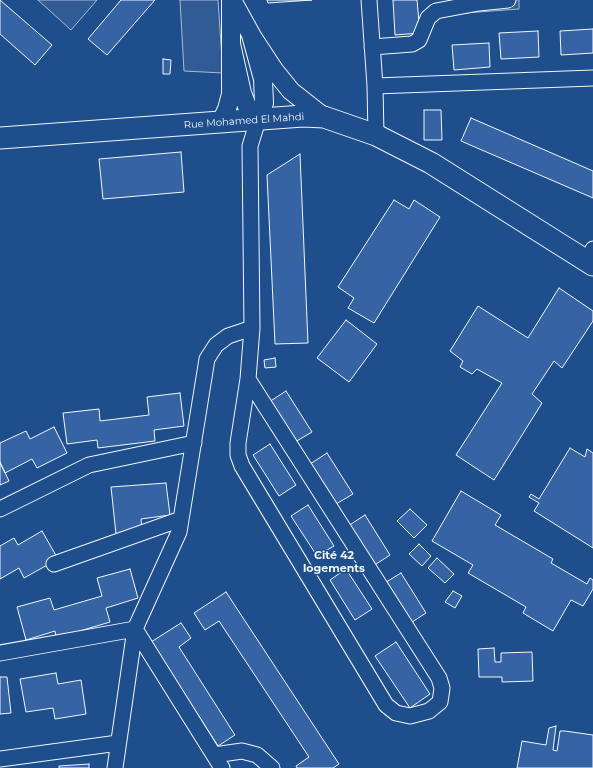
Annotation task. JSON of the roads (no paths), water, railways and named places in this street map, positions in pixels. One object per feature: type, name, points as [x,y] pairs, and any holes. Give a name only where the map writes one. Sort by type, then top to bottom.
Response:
[{"type":"main road","name":"Rue Mohamed El Mahdi","points":[[0,138],[304,116],[324,117],[376,135],[431,163],[591,259]]},
{"type":"street","points":[[232,0],[251,35],[274,70],[291,92],[324,117]]},
{"type":"street","points":[[221,122],[227,109],[231,94],[232,0]]},
{"type":"street","points":[[369,0],[375,86],[376,135]]},
{"type":"street","points":[[372,47],[412,44],[419,40],[428,18],[436,11],[479,1],[508,0]]},
{"type":"street","points":[[248,380],[439,678],[442,688],[440,702],[428,711],[410,716],[396,713],[386,705],[242,466],[238,455],[238,443],[248,380],[252,328],[250,146],[264,102],[263,79],[251,35]]},
{"type":"street","points":[[231,44],[242,93],[248,109],[258,120]]},
{"type":"street","points":[[375,86],[593,78]]},
{"type":"street","points":[[115,768],[135,629],[179,532],[207,359],[216,345],[228,336],[252,328]]},
{"type":"street","points":[[0,509],[89,465],[194,443]]},
{"type":"street","points":[[54,564],[182,518]]},
{"type":"street","points":[[0,653],[135,629]]},
{"type":"street","points":[[135,629],[222,768]]},
{"type":"street","points":[[0,759],[118,743]]},
{"type":"street","points":[[214,755],[242,751],[257,755],[272,768]]},
{"type":"district","name":"Cité 42 logements","points":[[334,562]]}]
